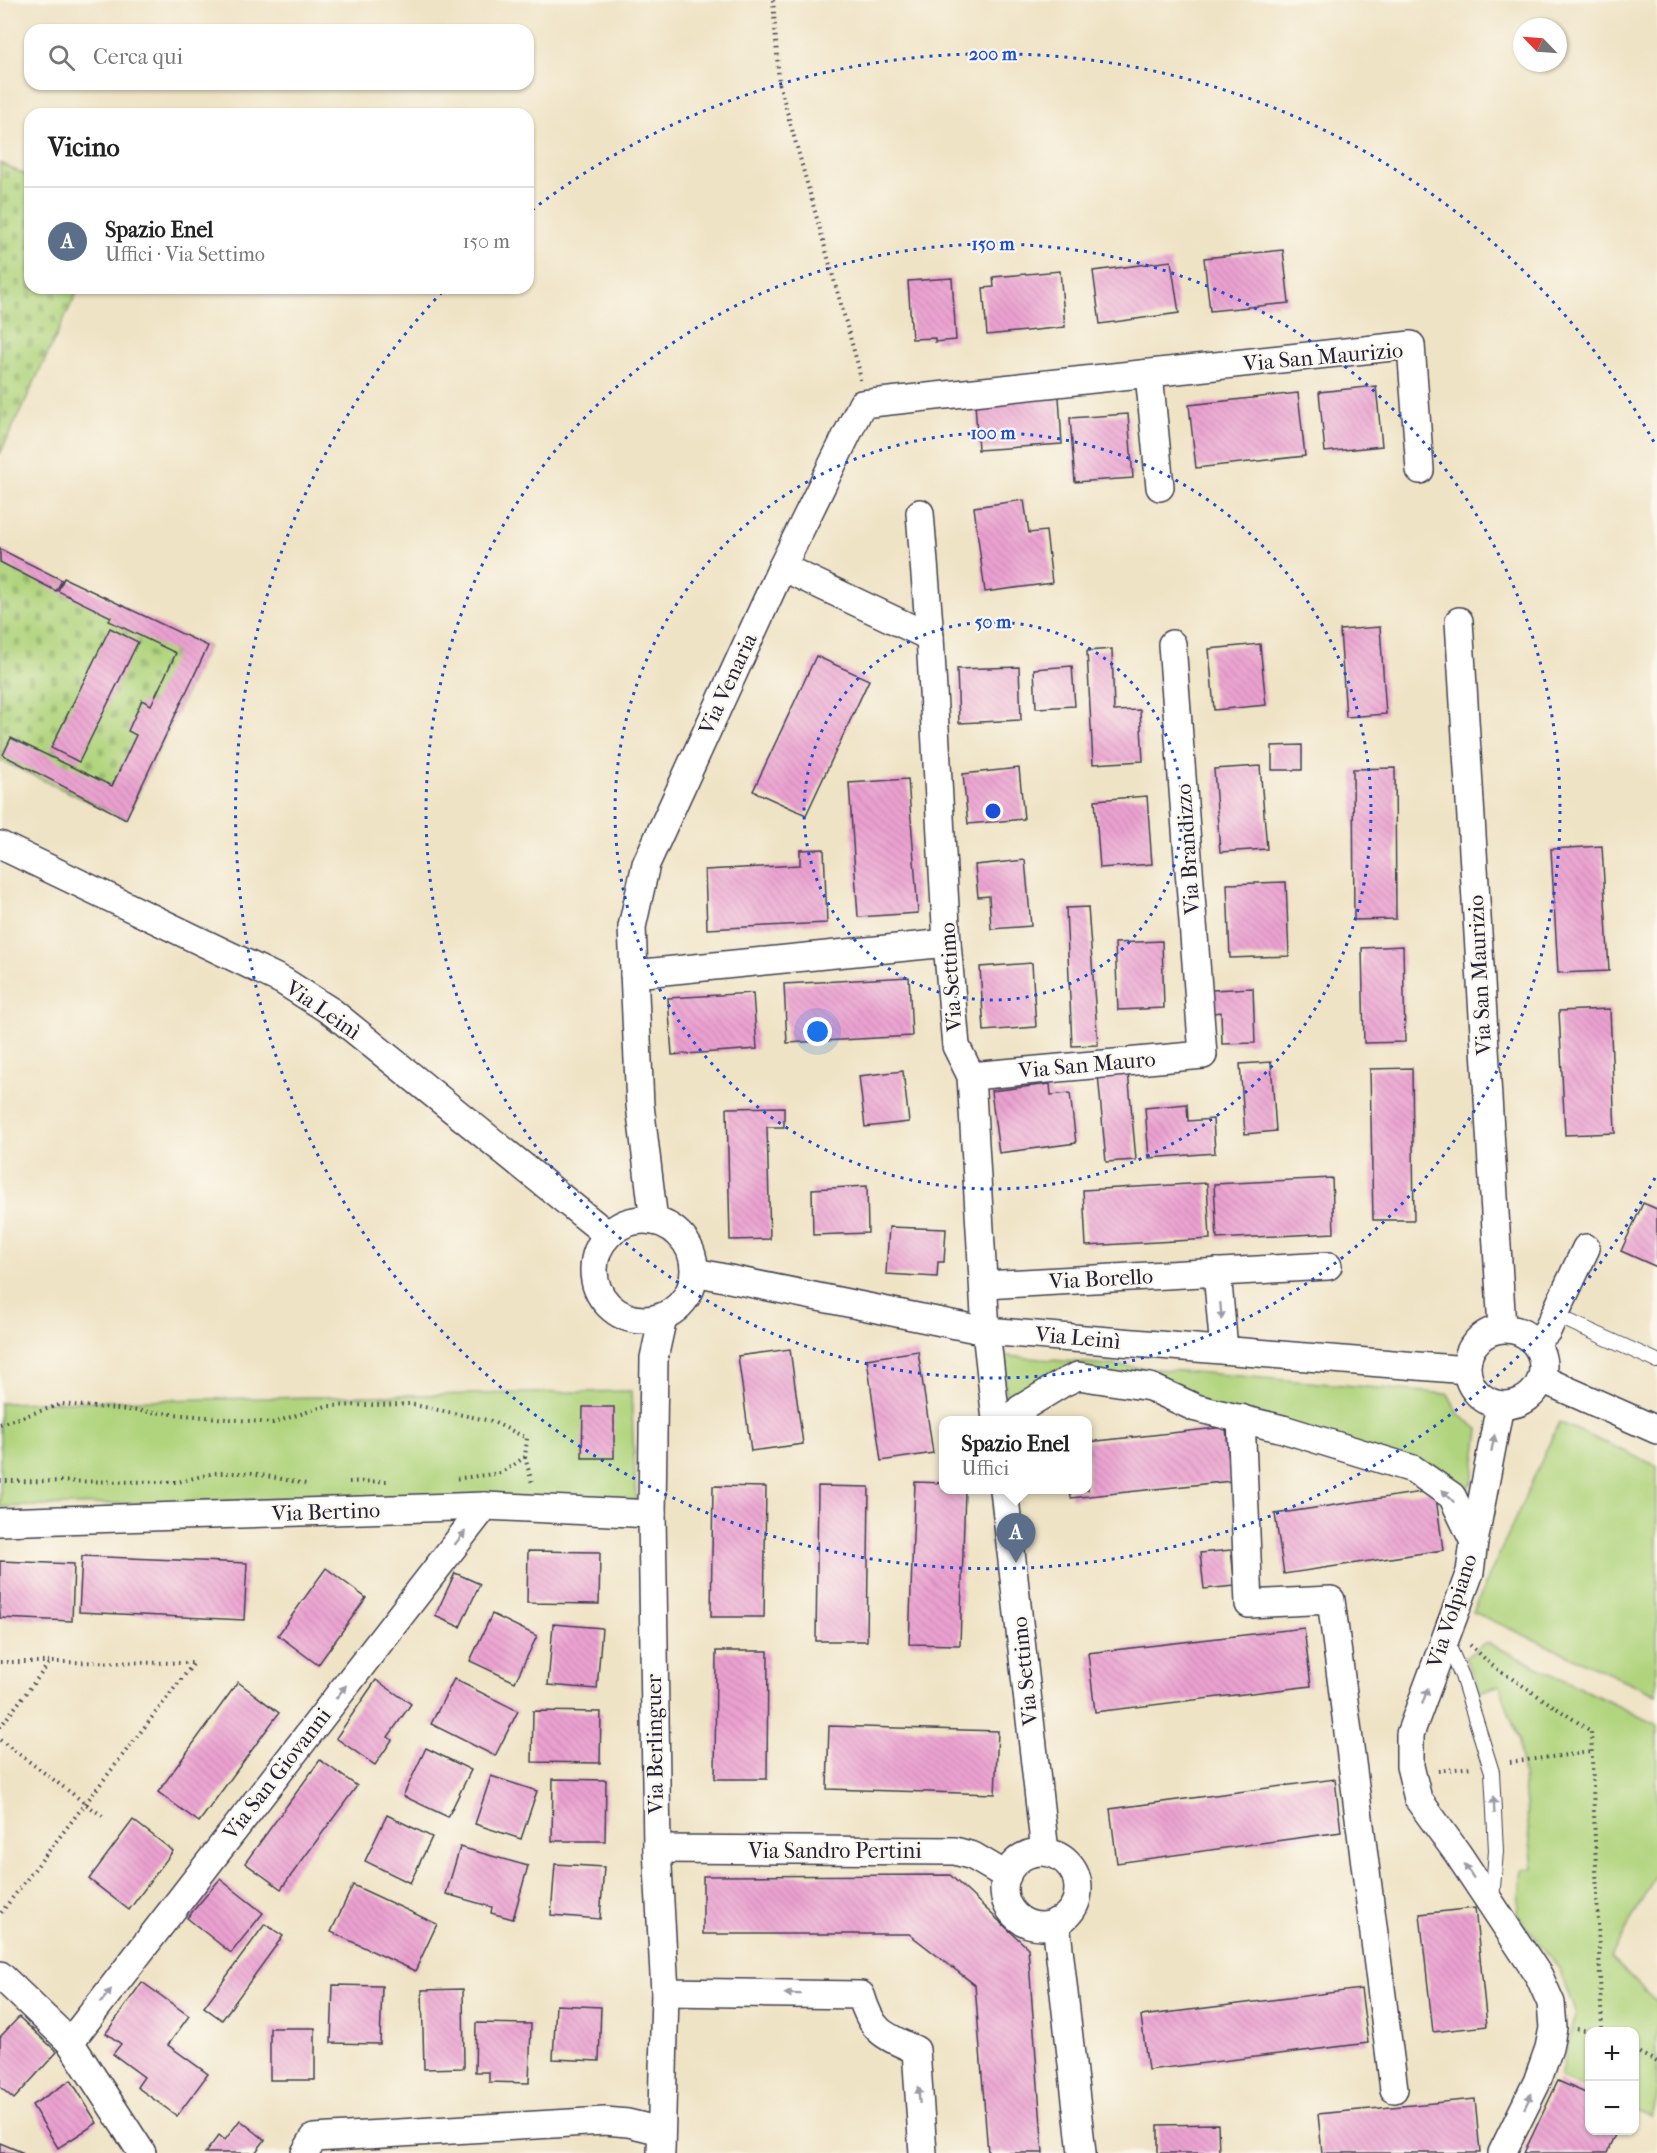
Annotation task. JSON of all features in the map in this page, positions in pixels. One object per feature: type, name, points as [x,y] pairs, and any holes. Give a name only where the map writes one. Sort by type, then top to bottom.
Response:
[{"type":"street","name":"Via San Maurizio","points":[[862,404],[1411,345],[1420,471]]},
{"type":"street","points":[[1149,374],[1160,487]]},
{"type":"street","name":"Via Venaria","points":[[654,1221],[640,1105],[632,927],[646,864],[782,567],[862,404]]},
{"type":"street","name":"Via Settimo","points":[[920,513],[930,637],[947,943],[956,1046],[971,1076],[986,1330],[996,1416]]},
{"type":"street","points":[[782,567],[930,637]]},
{"type":"street","name":"Via San Maurizio","points":[[1459,621],[1502,1328]]},
{"type":"street","name":"Via Brandizzo","points":[[1172,644],[1203,1055]]},
{"type":"street","name":"Via Leinì","points":[[0,844],[283,981],[332,1012],[608,1235]]},
{"type":"street","points":[[634,974],[947,943]]},
{"type":"street","name":"Via San Mauro","points":[[971,1076],[1203,1055]]},
{"type":"street","points":[[638,1221],[654,1221],[668,1226],[688,1245],[695,1272],[692,1286],[686,1299],[676,1310],[650,1318],[622,1316],[609,1307],[600,1294],[595,1279],[595,1263],[599,1248],[608,1235],[622,1225],[638,1221]]},
{"type":"street","points":[[1535,1342],[1547,1331],[1586,1248]]},
{"type":"street","name":"Via Borello","points":[[985,1285],[1328,1266]]},
{"type":"street","name":"Via Leinì","points":[[695,1272],[986,1330],[1467,1370]]},
{"type":"street","points":[[1217,1272],[1224,1350]]},
{"type":"street","name":"Via Berlinguer","points":[[650,1318],[654,1358],[652,1514],[657,1849],[665,1992],[661,2142]]},
{"type":"street","points":[[1502,1328],[1520,1332],[1535,1342],[1542,1354],[1544,1367],[1542,1379],[1535,1391],[1525,1400],[1513,1405],[1500,1405],[1477,1394],[1470,1383],[1467,1370],[1472,1347],[1480,1338],[1490,1331],[1502,1328]]},
{"type":"street","name":"Via Volpiano","points":[[1016,1416],[1020,1409],[1078,1376],[1150,1387],[1196,1408],[1241,1418],[1413,1469],[1452,1496],[1474,1542],[1470,1572],[1410,1734],[1410,1766],[1418,1799],[1458,1854],[1539,1976],[1551,2002],[1553,2028],[1538,2082],[1502,2153]]},
{"type":"street","points":[[1542,1379],[1657,1430]]},
{"type":"street","points":[[1474,1542],[1500,1405]]},
{"type":"street","points":[[1241,1418],[1249,1604],[1331,1600],[1394,2089]]},
{"type":"street","name":"Via Settimo","points":[[1004,1494],[1045,1852]]},
{"type":"street","name":"Via Bertino","points":[[0,1522],[485,1506],[652,1514]]},
{"type":"street","name":"Via San Giovanni","points":[[70,2042],[485,1506]]},
{"type":"street","name":"Via Sandro Pertini","points":[[657,1849],[955,1851],[973,1856],[1007,1876]]},
{"type":"street","points":[[1045,1852],[1066,1861],[1074,1871],[1078,1882],[1078,1895],[1067,1916],[1045,1926],[1032,1925],[1017,1916],[1006,1900],[1004,1888],[1012,1866],[1022,1857],[1045,1852]]},
{"type":"street","points":[[1056,1922],[1082,2153]]},
{"type":"street","points":[[0,1975],[70,2042],[142,2153]]},
{"type":"street","points":[[665,1992],[861,1995],[867,2016],[882,2035],[916,2050],[923,2153]]},
{"type":"street","points":[[305,2153],[314,2138],[605,2121],[628,2123],[661,2142]]},
{"type":"lane","points":[[1555,1315],[1657,1361]]},
{"type":"lane","points":[[1448,1632],[1492,1772],[1496,1851],[1491,1905]]},
{"type":"path","points":[[773,0],[779,83],[859,369],[862,404]]},
{"type":"path","points":[[0,1424],[62,1404],[272,1423],[326,1406],[410,1404],[491,1421],[527,1438],[525,1457],[501,1473],[448,1479]]},
{"type":"path","points":[[0,1481],[178,1482],[214,1473],[252,1473],[310,1485]]},
{"type":"path","points":[[340,1483],[393,1481]]},
{"type":"path","points":[[1448,1632],[1493,1666],[1591,1731],[1602,2027]]},
{"type":"path","points":[[0,1662],[194,1663],[0,1914]]},
{"type":"path","points":[[0,1727],[50,1662]]},
{"type":"path","points":[[0,1740],[105,1818]]},
{"type":"path","points":[[1639,2052],[1657,2062]]},
{"type":"green space","points":[[0,163],[24,174],[24,294],[76,294],[0,454]]},
{"type":"green space","points":[[0,553],[208,646],[126,819],[0,760]]},
{"type":"green space","points":[[1005,1356],[1448,1394],[1460,1416],[1479,1429],[1472,1483],[1463,1495],[1439,1467],[1291,1432],[1078,1376],[1006,1413]]},
{"type":"green space","points":[[631,1391],[636,1501],[366,1497],[0,1507],[0,1403]]},
{"type":"green space","points":[[1559,1422],[1657,1466],[1657,1695],[1473,1612]]},
{"type":"green space","points":[[1486,1642],[1657,1725],[1657,1872],[1611,1958],[1657,2002],[1657,2097],[1652,2118],[1639,2112],[1639,2027],[1585,2027],[1585,2088],[1560,2077],[1576,2015],[1560,1970],[1517,1913],[1522,1870],[1533,1868],[1519,1742],[1500,1685],[1480,1692],[1465,1658]]},
{"type":"building","points":[[1283,250],[1289,303],[1210,311],[1204,258]]},
{"type":"building","points":[[1171,261],[1179,313],[1100,324],[1093,271]]},
{"type":"building","points":[[1060,271],[1065,327],[987,335],[983,288],[994,287],[993,277]]},
{"type":"building","points":[[952,278],[956,340],[935,342],[935,338],[912,339],[908,281]]},
{"type":"building","points":[[1376,386],[1382,446],[1325,452],[1319,392]]},
{"type":"building","points":[[1298,393],[1305,456],[1196,468],[1189,405]]},
{"type":"building","points":[[1059,397],[1062,444],[978,450],[975,402]]},
{"type":"building","points":[[1128,414],[1133,478],[1075,482],[1070,418]]},
{"type":"building","points":[[1024,500],[1029,533],[1046,531],[1052,583],[985,592],[974,507]]},
{"type":"building","points":[[0,549],[62,580],[56,591],[0,562]]},
{"type":"building","points":[[64,578],[208,646],[126,819],[3,755],[11,738],[112,786],[136,735],[128,731],[142,700],[151,705],[176,653],[109,621],[111,617],[58,591]]},
{"type":"building","points":[[1380,627],[1386,714],[1346,717],[1340,630]]},
{"type":"building","points":[[110,628],[138,642],[79,762],[51,748]]},
{"type":"building","points":[[1260,644],[1266,705],[1214,710],[1209,649]]},
{"type":"building","points":[[1112,649],[1114,711],[1140,710],[1143,761],[1093,764],[1087,651]]},
{"type":"building","points":[[816,656],[869,680],[806,815],[753,791]]},
{"type":"building","points":[[1072,666],[1075,706],[1036,708],[1034,669]]},
{"type":"building","points":[[1019,667],[1021,720],[959,723],[957,669]]},
{"type":"building","points":[[1302,745],[1302,770],[1272,770],[1272,746]]},
{"type":"building","points":[[1260,766],[1267,849],[1220,852],[1214,769]]},
{"type":"building","points":[[1019,768],[1024,819],[968,824],[963,774]]},
{"type":"building","points":[[1395,768],[1396,919],[1354,920],[1353,769]]},
{"type":"building","points":[[908,779],[918,913],[858,917],[849,783]]},
{"type":"building","points":[[1147,796],[1152,864],[1100,868],[1095,800]]},
{"type":"building","points":[[1602,846],[1609,971],[1558,973],[1551,849]]},
{"type":"building","points":[[824,849],[827,923],[707,929],[705,870],[800,865],[800,850]]},
{"type":"building","points":[[1025,860],[1031,926],[991,929],[989,896],[978,897],[975,865]]},
{"type":"building","points":[[1286,882],[1289,956],[1230,958],[1227,884]]},
{"type":"building","points":[[1088,907],[1098,1045],[1072,1046],[1066,908]]},
{"type":"building","points":[[1162,941],[1164,1008],[1118,1010],[1115,943]]},
{"type":"building","points":[[1403,946],[1405,1042],[1364,1043],[1362,948]]},
{"type":"building","points":[[1032,963],[1036,1027],[984,1031],[980,967]]},
{"type":"building","points":[[909,977],[912,1036],[787,1043],[784,984]]},
{"type":"building","points":[[1253,988],[1255,1043],[1222,1044],[1221,1012],[1213,1013],[1212,990]]},
{"type":"building","points":[[753,993],[757,1049],[672,1055],[668,998]]},
{"type":"building","points":[[1610,1009],[1615,1133],[1565,1135],[1559,1011]]},
{"type":"building","points":[[1271,1062],[1276,1131],[1245,1134],[1240,1064]]},
{"type":"building","points":[[1412,1068],[1414,1220],[1373,1220],[1370,1069]]},
{"type":"building","points":[[903,1071],[909,1122],[865,1127],[859,1076]]},
{"type":"building","points":[[1128,1071],[1136,1160],[1106,1162],[1098,1074]]},
{"type":"building","points":[[1050,1084],[1051,1095],[1070,1093],[1076,1143],[999,1153],[991,1091]]},
{"type":"building","points":[[1187,1104],[1188,1121],[1213,1119],[1215,1153],[1149,1158],[1145,1108]]},
{"type":"building","points":[[784,1107],[784,1127],[767,1127],[770,1239],[730,1240],[727,1108]]},
{"type":"building","points":[[1332,1178],[1334,1233],[1217,1239],[1214,1184]]},
{"type":"building","points":[[1207,1183],[1210,1239],[1086,1246],[1083,1190]]},
{"type":"building","points":[[867,1186],[868,1233],[813,1235],[812,1189]]},
{"type":"building","points":[[1643,1203],[1657,1209],[1657,1267],[1621,1251]]},
{"type":"building","points":[[889,1227],[946,1229],[944,1262],[938,1262],[937,1277],[886,1274]]},
{"type":"building","points":[[790,1349],[803,1444],[751,1451],[738,1356]]},
{"type":"building","points":[[918,1351],[933,1453],[881,1461],[867,1359]]},
{"type":"building","points":[[583,1407],[614,1407],[614,1458],[582,1458]]},
{"type":"building","points":[[1226,1427],[1231,1481],[1071,1498],[1070,1494],[1092,1494],[1092,1442]]},
{"type":"building","points":[[915,1482],[939,1483],[939,1494],[965,1494],[960,1645],[909,1644]]},
{"type":"building","points":[[713,1486],[766,1487],[764,1617],[711,1617]]},
{"type":"building","points":[[818,1486],[869,1487],[867,1641],[816,1641]]},
{"type":"building","points":[[1435,1490],[1443,1550],[1284,1574],[1275,1514]]},
{"type":"building","points":[[1231,1550],[1235,1586],[1204,1589],[1200,1553]]},
{"type":"building","points":[[528,1551],[600,1552],[599,1604],[527,1603]]},
{"type":"building","points":[[82,1556],[247,1563],[244,1620],[79,1612]]},
{"type":"building","points":[[0,1561],[74,1564],[72,1621],[0,1618]]},
{"type":"building","points":[[326,1568],[366,1598],[318,1665],[278,1635]]},
{"type":"building","points":[[455,1573],[480,1584],[460,1627],[435,1616]]},
{"type":"building","points":[[492,1614],[537,1636],[515,1682],[470,1661]]},
{"type":"building","points":[[553,1624],[602,1628],[597,1689],[548,1685]]},
{"type":"building","points":[[1304,1628],[1311,1686],[1095,1712],[1088,1653]]},
{"type":"building","points":[[716,1651],[768,1651],[767,1779],[715,1779]]},
{"type":"building","points":[[454,1679],[518,1711],[495,1756],[431,1724]]},
{"type":"building","points":[[376,1680],[411,1704],[388,1737],[392,1740],[375,1765],[336,1738]]},
{"type":"building","points":[[238,1682],[279,1713],[199,1822],[158,1792]]},
{"type":"building","points":[[533,1711],[601,1712],[600,1763],[532,1762]]},
{"type":"building","points":[[829,1726],[998,1731],[995,1794],[827,1789]]},
{"type":"building","points":[[426,1748],[471,1770],[448,1817],[403,1796]]},
{"type":"building","points":[[320,1760],[357,1786],[281,1889],[245,1863]]},
{"type":"building","points":[[491,1776],[537,1791],[521,1839],[475,1824]]},
{"type":"building","points":[[553,1779],[606,1780],[605,1841],[552,1841]]},
{"type":"building","points":[[1335,1779],[1341,1832],[1117,1863],[1110,1809]]},
{"type":"building","points":[[387,1815],[432,1837],[410,1883],[365,1861]]},
{"type":"building","points":[[133,1820],[173,1851],[129,1910],[89,1879]]},
{"type":"building","points":[[460,1847],[528,1866],[513,1919],[491,1913],[492,1907],[446,1894]]},
{"type":"building","points":[[555,1864],[604,1867],[600,1919],[551,1915]]},
{"type":"building","points":[[950,1875],[1028,1948],[1043,2153],[988,2153],[975,1985],[909,1934],[703,1934],[703,1876]]},
{"type":"building","points":[[220,1879],[263,1913],[231,1953],[187,1918]]},
{"type":"building","points":[[353,1885],[437,1924],[415,1971],[331,1932]]},
{"type":"building","points":[[1475,1908],[1487,2026],[1433,2032],[1420,1914]]},
{"type":"building","points":[[265,1924],[283,1936],[222,2020],[204,2007]]},
{"type":"building","points":[[142,1982],[189,2016],[168,2045],[208,2074],[177,2116],[137,2087],[144,2077],[113,2054],[121,2044],[106,2033]]},
{"type":"building","points":[[333,1985],[382,1986],[380,2044],[331,2043]]},
{"type":"building","points":[[463,1989],[464,2068],[424,2069],[422,1990]]},
{"type":"building","points":[[1361,1989],[1368,2043],[1148,2070],[1141,2016]]},
{"type":"building","points":[[556,2005],[601,2007],[599,2061],[553,2059]]},
{"type":"building","points":[[19,2017],[57,2052],[14,2099],[0,2087],[0,2037]]},
{"type":"building","points":[[476,2023],[531,2024],[529,2083],[489,2082],[489,2072],[475,2072]]},
{"type":"building","points":[[270,2028],[315,2028],[315,2080],[270,2080]]},
{"type":"building","points":[[71,2080],[97,2123],[58,2148],[32,2105]]},
{"type":"building","points":[[1558,2081],[1585,2093],[1585,2135],[1615,2135],[1607,2153],[1524,2153]]},
{"type":"building","points":[[1475,2099],[1480,2153],[1322,2153],[1318,2114]]},
{"type":"building","points":[[240,2120],[265,2140],[255,2153],[205,2153],[219,2135],[225,2140]]},
{"type":"building","points":[[1218,2124],[1219,2153],[1158,2153],[1158,2125]]},
{"type":"building","points":[[0,2143],[24,2153],[0,2153]]},
{"type":"place","name":"Spazio Enel","points":[[1016,1563]]}]
